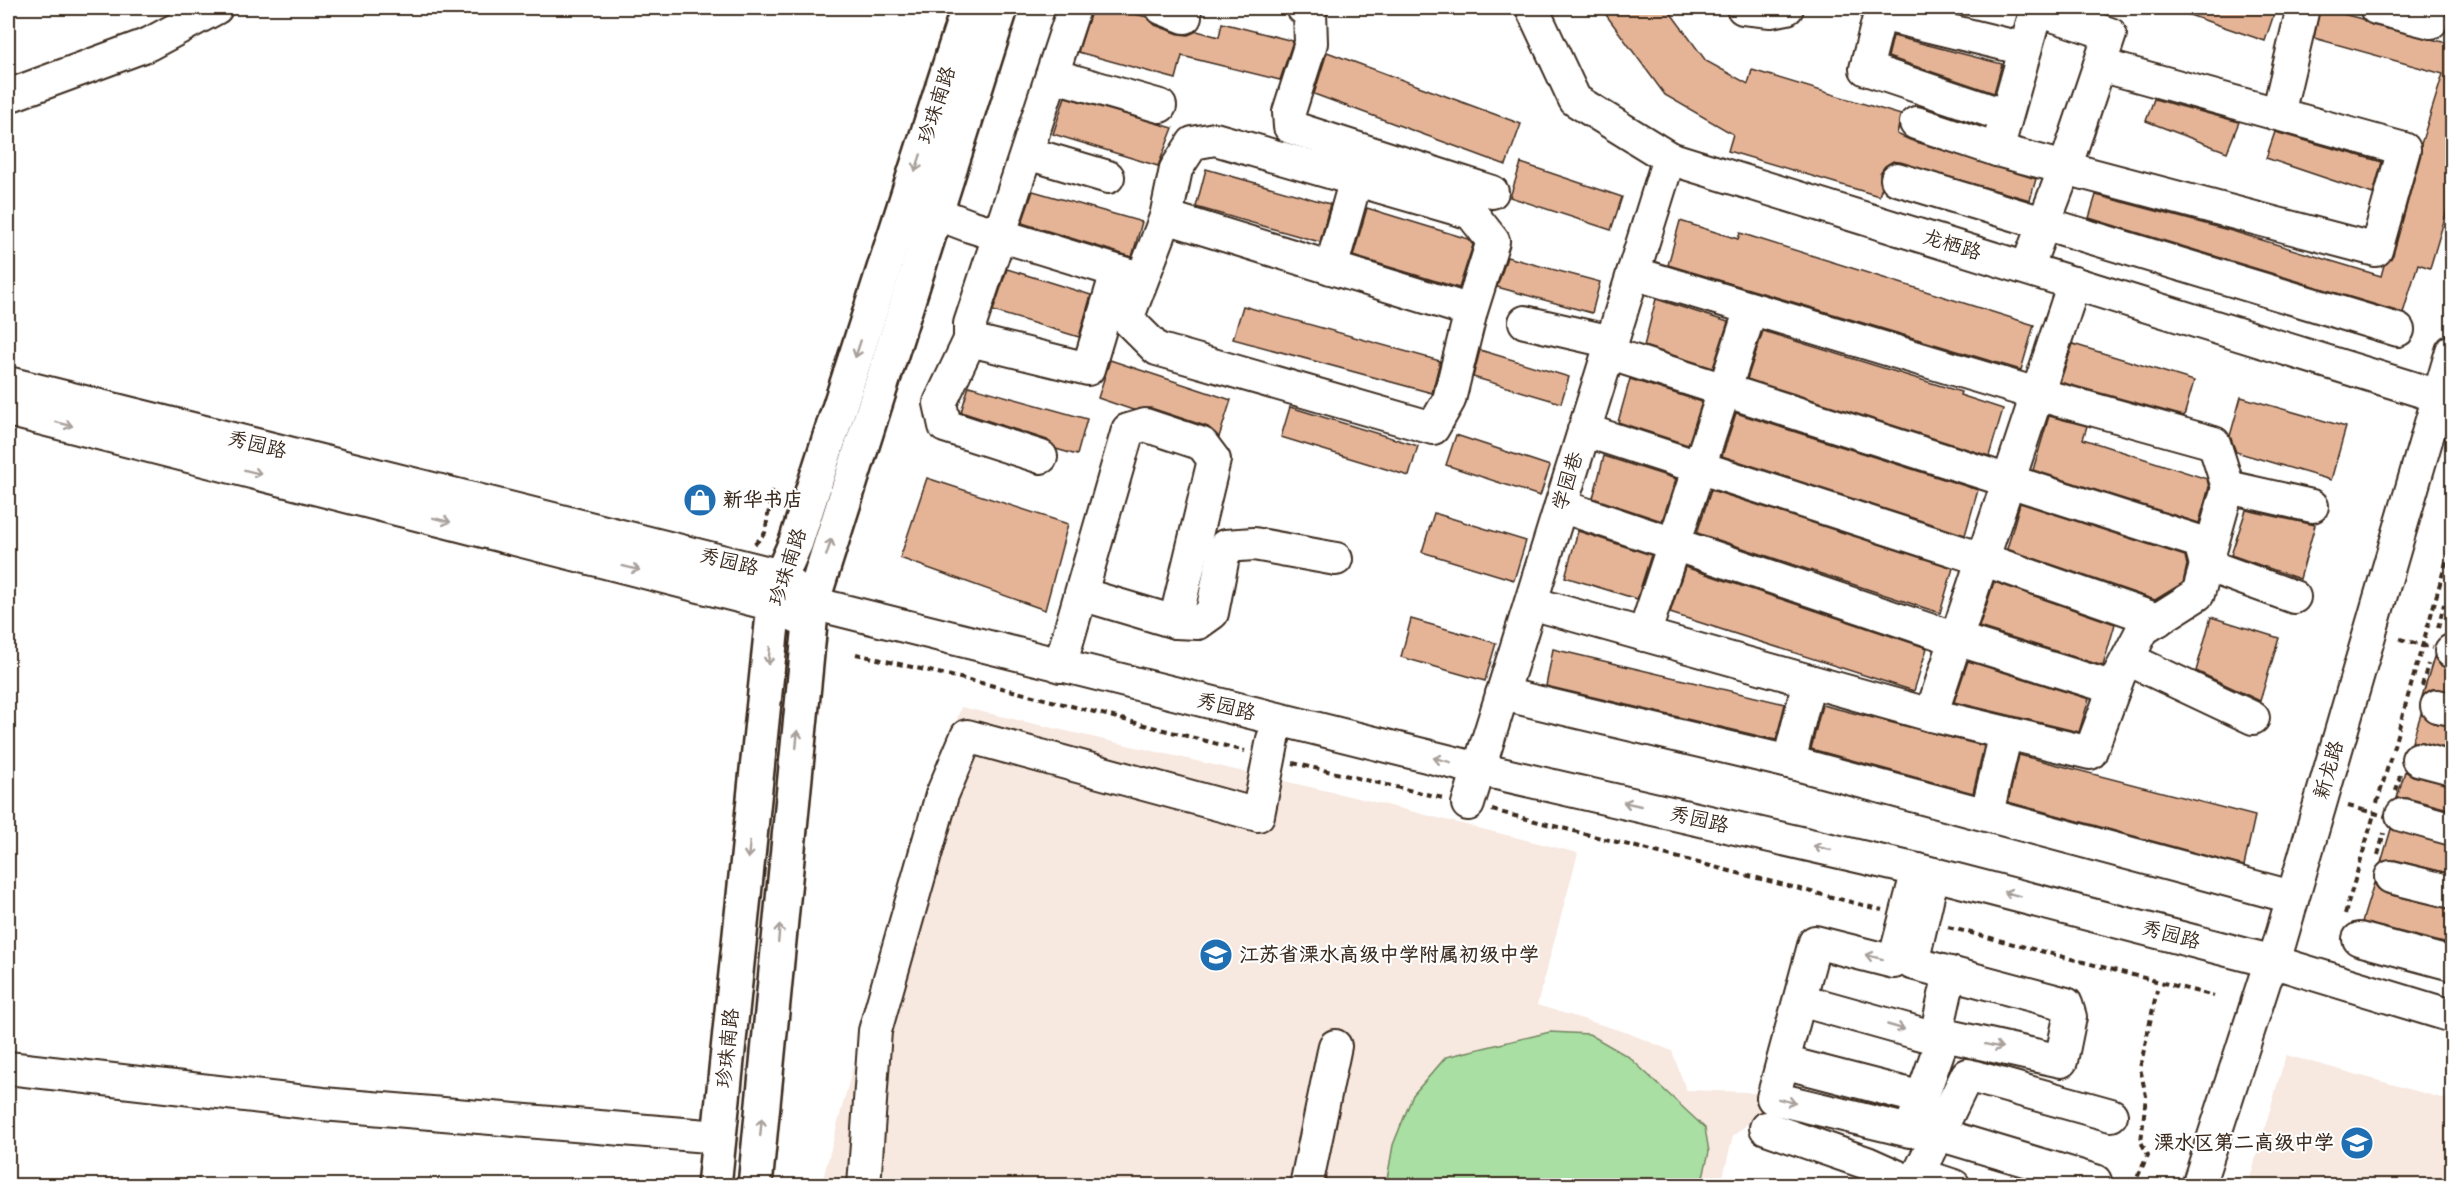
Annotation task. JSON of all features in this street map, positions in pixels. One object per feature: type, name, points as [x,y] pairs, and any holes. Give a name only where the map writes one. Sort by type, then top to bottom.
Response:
[{"type":"main road","name":"珍珠南路","points":[[714,1185],[778,590],[796,542],[968,8]]},
{"type":"main road","name":"珍珠南路","points":[[755,1185],[810,612],[1001,8]]},
{"type":"street","points":[[8,96],[149,44],[216,8]]},
{"type":"street","points":[[1041,457],[945,426],[940,403],[970,340],[970,324],[1074,8]]},
{"type":"street","points":[[1303,8],[1310,11],[1311,44],[1289,112],[1290,127],[1492,192]]},
{"type":"street","name":"龙栖路","points":[[1532,8],[1575,100],[1669,158],[2438,396]]},
{"type":"street","points":[[1743,8],[1771,11],[1787,8]]},
{"type":"street","points":[[2278,114],[2303,8]]},
{"type":"street","points":[[2376,8],[2431,22]]},
{"type":"street","points":[[1996,150],[2033,22],[2043,12],[2082,16],[2110,34],[2065,168],[2027,268]]},
{"type":"street","points":[[2006,116],[1866,69],[1880,14],[2025,50]]},
{"type":"street","points":[[1916,123],[1996,150],[2376,250],[2404,149],[2100,65]]},
{"type":"street","points":[[1052,75],[1160,106]]},
{"type":"street","points":[[970,340],[1088,369],[1130,276],[1166,217],[1176,169],[1194,143],[1215,139],[1471,213],[1493,241],[1471,311],[1449,400],[1433,428],[1157,349],[1127,319],[1130,276]]},
{"type":"street","points":[[1027,153],[1108,177]]},
{"type":"street","name":"学园巷","points":[[1473,788],[1669,158]]},
{"type":"street","points":[[1897,179],[2398,330]]},
{"type":"street","points":[[1331,268],[1356,180]]},
{"type":"street","points":[[906,202],[1000,236],[1130,276]]},
{"type":"street","points":[[1166,217],[1471,311]]},
{"type":"street","points":[[1530,603],[1931,715],[2090,753],[2114,688],[2143,629],[2198,594],[2228,487],[2214,443],[2037,394],[1633,273]]},
{"type":"street","points":[[1931,715],[2074,283]]},
{"type":"street","points":[[1644,635],[1751,309]]},
{"type":"street","points":[[1525,322],[2200,542],[2206,565]]},
{"type":"street","name":"新龙路","points":[[2198,1185],[2292,897],[2452,351]]},
{"type":"street","name":"秀园路","points":[[8,383],[778,590],[810,612],[1271,748],[1473,788]]},
{"type":"street","name":"秀园路","points":[[8,410],[778,590]]},
{"type":"street","points":[[1060,666],[1128,430],[1145,425],[1202,444],[1214,460],[1175,622]]},
{"type":"street","points":[[1584,430],[1982,559],[2158,620]]},
{"type":"street","points":[[2228,487],[2312,506]]},
{"type":"street","points":[[1561,506],[1956,639],[2114,688]]},
{"type":"street","points":[[1082,594],[1175,622],[1198,623],[1212,613],[1225,546],[1254,544],[1336,559]]},
{"type":"street","points":[[2206,565],[2294,597]]},
{"type":"street","name":"秀园路","points":[[810,612],[1060,666],[1473,788],[1918,903],[2269,970],[2452,1016]]},
{"type":"street","points":[[2128,658],[2253,718]]},
{"type":"street","points":[[1789,762],[1809,681]]},
{"type":"street","points":[[1502,694],[1789,762],[1988,813],[2292,897]]},
{"type":"street","points":[[1988,813],[2006,733]]},
{"type":"street","points":[[864,1185],[874,1031],[942,795],[966,736],[1258,815],[1271,748]]},
{"type":"street","points":[[2418,759],[2452,768]]},
{"type":"street","points":[[2393,816],[2452,829]]},
{"type":"street","points":[[2391,877],[2452,892]]},
{"type":"street","points":[[1918,903],[1894,962],[1815,942],[1773,1098],[1910,1131],[1943,1038],[1938,1027],[1950,973]]},
{"type":"street","points":[[1800,1000],[1943,1038],[2061,1061],[2070,1017],[2066,1004],[1912,963],[1918,903]]},
{"type":"street","points":[[2352,926],[2452,964]]},
{"type":"street","name":"秀园路","points":[[2269,970],[2452,1036]]},
{"type":"street","points":[[1306,1185],[1335,1047]]},
{"type":"street","points":[[8,1068],[323,1104],[719,1137]]},
{"type":"street","points":[[1915,1181],[1967,1076],[2111,1115]]},
{"type":"street","points":[[1766,1128],[1915,1181],[1954,1185]]},
{"type":"street","points":[[1938,1134],[2095,1181]]},
{"type":"path","points":[[2352,926],[2452,541]]},
{"type":"path","points":[[2400,639],[2445,650]]},
{"type":"path","points":[[856,654],[1271,748],[1473,788],[1918,903],[2214,996]]},
{"type":"path","points":[[2348,806],[2393,816]]},
{"type":"path","points":[[2133,1185],[2148,1155],[2141,1142],[2146,1096],[2140,1068],[2157,990]]},
{"type":"shaded area","name":"江苏省溧水高级中学附属初级中学","points":[[961,707],[1362,799],[1578,853],[1537,1005],[1628,1033],[1672,1051],[1686,1090],[1746,1092],[1763,1095],[1768,1107],[1733,1136],[1721,1185],[821,1186],[896,906]]},
{"type":"shaded area","name":"溧水区第二高级中学","points":[[2286,1055],[2452,1101],[2452,1185],[2248,1185]]},
{"type":"green space","points":[[1550,1032],[1589,1034],[1629,1057],[1705,1128],[1709,1152],[1701,1185],[1386,1185],[1393,1145],[1413,1095],[1446,1057]]},
{"type":"building","points":[[1092,8],[1111,8],[1147,17],[1155,25],[1179,34],[1188,35],[1197,31],[1219,37],[1222,23],[1293,41],[1280,80],[1182,56],[1176,79],[1078,52]]},
{"type":"building","points":[[1601,8],[1667,8],[1706,61],[1748,84],[1752,70],[1901,115],[1897,134],[2036,179],[2030,200],[1893,161],[1880,173],[1882,187],[1879,196],[1728,151],[1733,134],[1665,95]]},
{"type":"building","points":[[2176,8],[2276,8],[2265,41],[2175,10]]},
{"type":"building","points":[[2320,8],[2362,19],[2372,25],[2452,44],[2452,194],[2430,268],[2418,264],[2403,313],[2089,218],[2096,195],[2232,231],[2381,276],[2384,265],[2393,255],[2421,154],[2421,144],[2443,74],[2314,38]]},
{"type":"building","points":[[1893,36],[2002,64],[1994,93],[1888,57]]},
{"type":"building","points":[[1327,52],[1521,124],[1506,165],[1314,94]]},
{"type":"building","points":[[1065,97],[1173,128],[1158,166],[1053,134]]},
{"type":"building","points":[[2154,99],[2239,122],[2227,152],[2146,121]]},
{"type":"building","points":[[2275,132],[2382,162],[2373,194],[2266,158]]},
{"type":"building","points":[[1521,163],[1622,197],[1611,230],[1510,197]]},
{"type":"building","points":[[1206,169],[1330,204],[1320,242],[1196,207]]},
{"type":"building","points":[[1033,191],[1142,222],[1132,257],[1022,223]]},
{"type":"building","points":[[1367,208],[1468,239],[1473,245],[1459,288],[1353,256]]},
{"type":"building","points":[[1680,221],[1738,239],[1740,233],[2034,325],[2021,370],[1668,265]]},
{"type":"building","points":[[1507,257],[1600,282],[1592,313],[1497,287]]},
{"type":"building","points":[[1007,269],[1091,295],[1079,337],[993,311]]},
{"type":"building","points":[[1656,299],[1728,322],[1713,368],[1644,346]]},
{"type":"building","points":[[1243,306],[1440,361],[1432,393],[1233,339]]},
{"type":"building","points":[[1763,331],[1961,392],[1960,395],[2003,409],[1989,456],[1747,379]]},
{"type":"building","points":[[2073,344],[2194,381],[2184,416],[2060,382]]},
{"type":"building","points":[[1480,350],[1569,377],[1561,403],[1473,377]]},
{"type":"building","points":[[1110,360],[1231,400],[1219,437],[1208,427],[1151,408],[1133,410],[1098,398]]},
{"type":"building","points":[[1630,379],[1702,402],[1688,445],[1618,422]]},
{"type":"building","points":[[969,386],[1087,419],[1077,455],[1056,449],[1047,440],[961,412]]},
{"type":"building","points":[[2241,397],[2346,427],[2331,480],[2236,452],[2230,436]]},
{"type":"building","points":[[1290,407],[1418,446],[1409,476],[1281,437]]},
{"type":"building","points":[[1736,413],[1978,490],[1965,535],[1722,456]]},
{"type":"building","points":[[2049,416],[2087,426],[2083,439],[2207,479],[2209,487],[2199,523],[2033,470]]},
{"type":"building","points":[[1456,435],[1550,466],[1540,496],[1446,465]]},
{"type":"building","points":[[1604,456],[1676,479],[1662,521],[1593,498]]},
{"type":"building","points":[[927,478],[1068,524],[1045,610],[900,558]]},
{"type":"building","points":[[1711,490],[1953,568],[1940,613],[1697,533]]},
{"type":"building","points":[[2020,503],[2185,556],[2187,565],[2183,583],[2155,600],[2007,549]]},
{"type":"building","points":[[2246,510],[2315,525],[2300,579],[2231,555]]},
{"type":"building","points":[[1434,513],[1526,541],[1514,580],[1422,552]]},
{"type":"building","points":[[1578,531],[1651,555],[1637,599],[1565,577]]},
{"type":"building","points":[[1685,567],[1927,648],[1914,691],[1670,613]]},
{"type":"building","points":[[1994,582],[2115,624],[2103,666],[1979,627]]},
{"type":"building","points":[[2211,617],[2279,638],[2260,701],[2196,671]]},
{"type":"building","points":[[1411,619],[1496,643],[1485,681],[1401,657]]},
{"type":"building","points":[[1553,649],[1785,704],[1776,740],[1546,686]]},
{"type":"building","points":[[2434,657],[2440,665],[2452,669],[2452,691],[2432,689],[2422,697]]},
{"type":"building","points":[[1968,661],[2089,699],[2079,732],[1954,702]]},
{"type":"building","points":[[1822,705],[1984,746],[1973,793],[1811,749]]},
{"type":"building","points":[[2421,714],[2433,723],[2452,726],[2452,750],[2423,742],[2412,742]]},
{"type":"building","points":[[2019,755],[2255,816],[2244,866],[2008,802]]},
{"type":"building","points":[[2405,771],[2413,776],[2452,785],[2452,810],[2407,798],[2397,798]]},
{"type":"building","points":[[2391,829],[2452,846],[2452,874],[2395,860],[2381,863]]},
{"type":"building","points":[[2374,883],[2379,890],[2387,894],[2452,909],[2452,945],[2362,922]]},
{"type":"place","name":"新华书店","points":[[700,500]]},
{"type":"place","name":"江苏省溧水高级中学附属初级中学","points":[[1216,955]]},
{"type":"place","name":"溧水区第二高级中学","points":[[2357,1143]]}]
